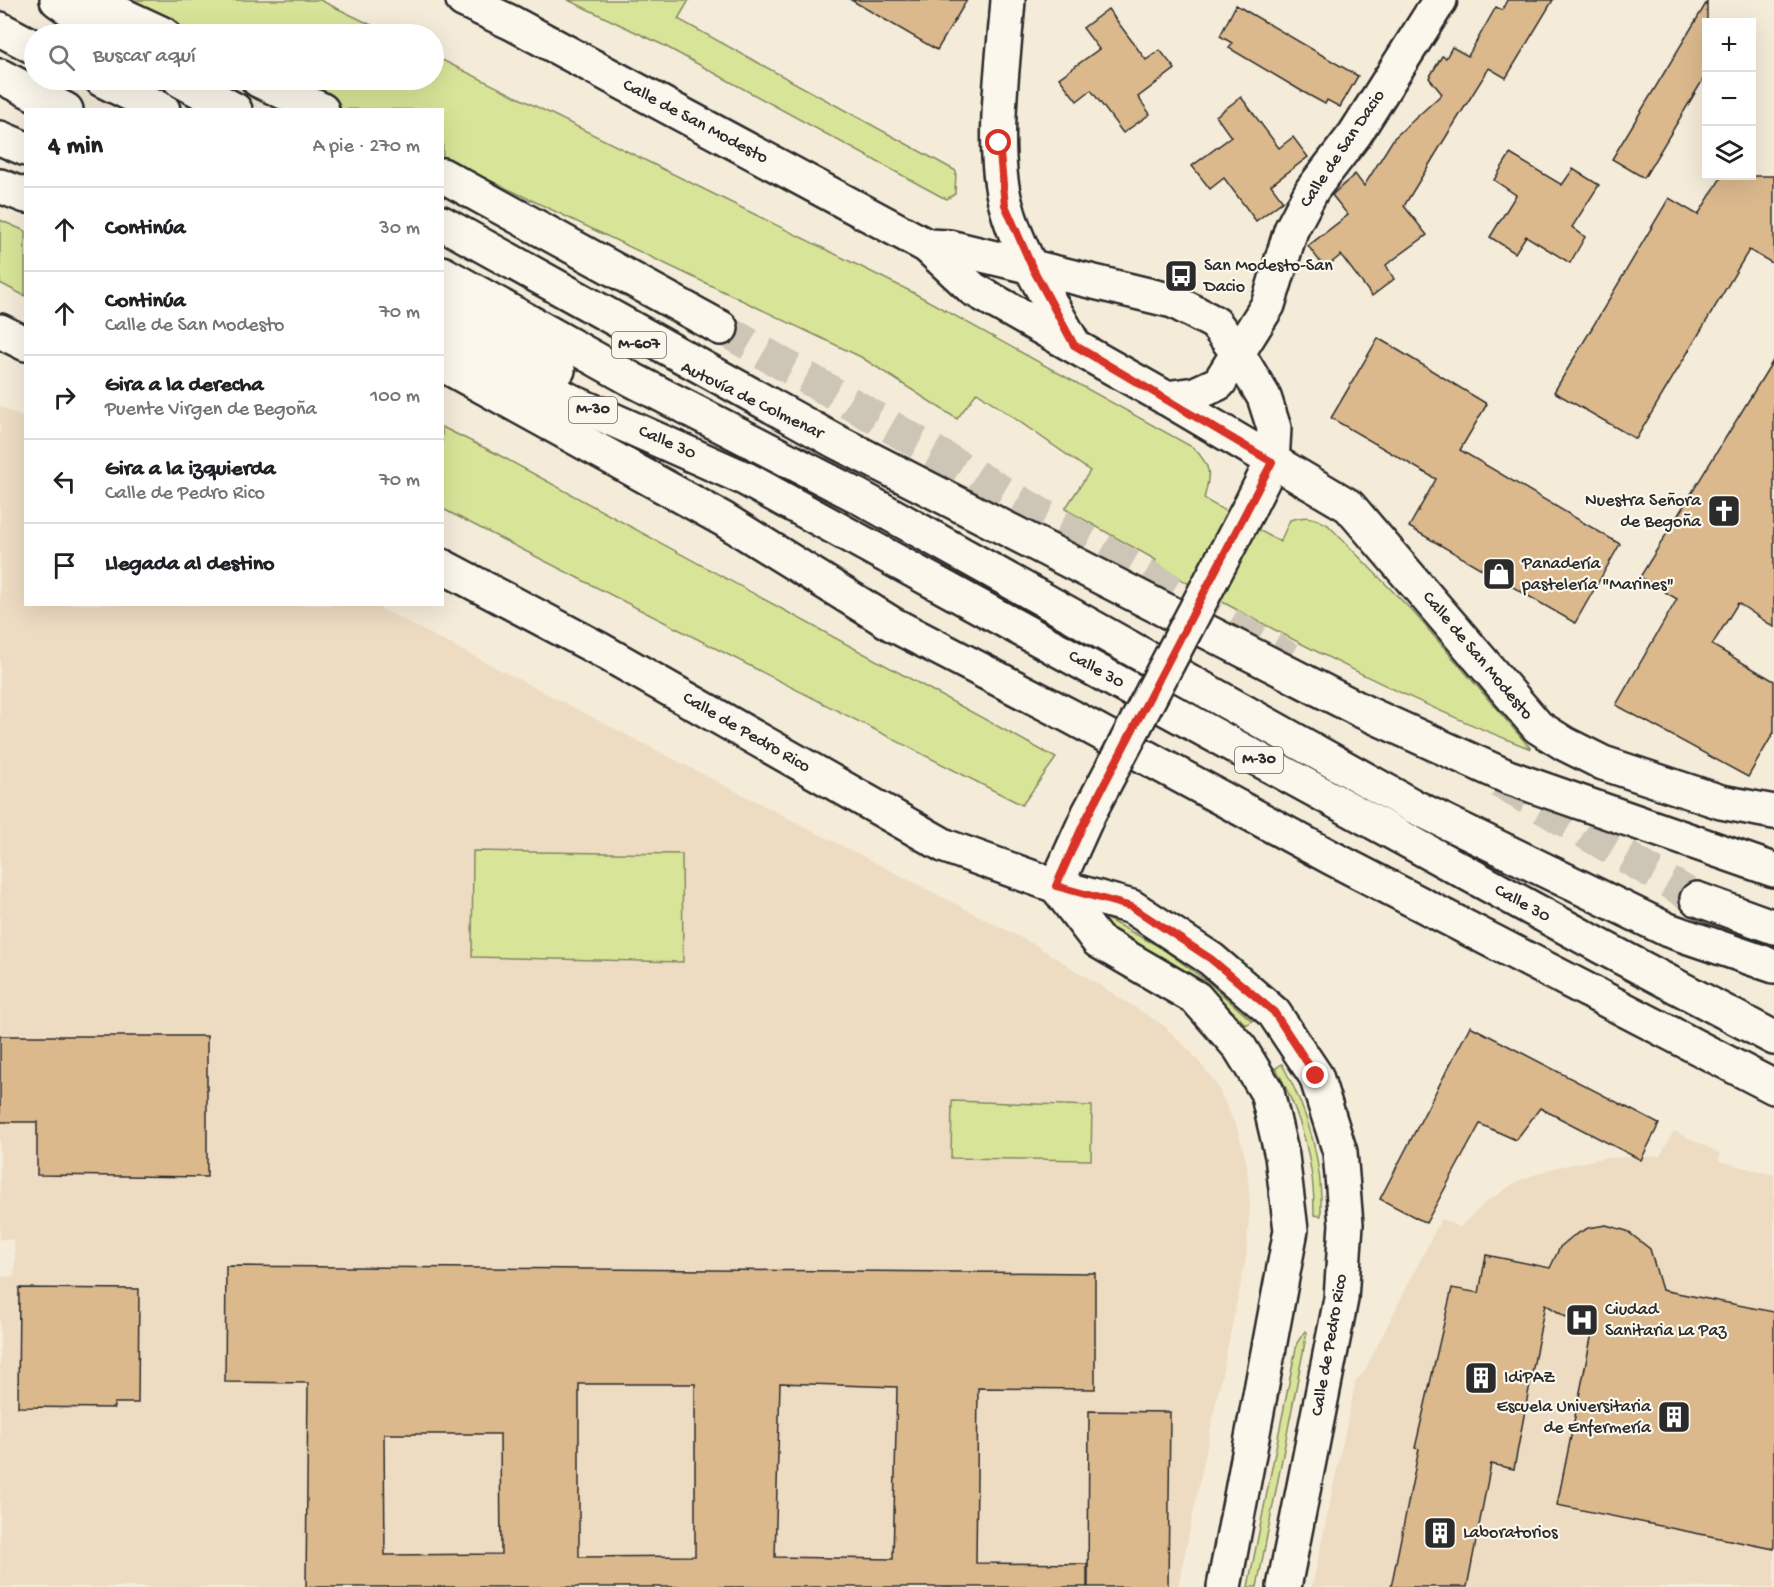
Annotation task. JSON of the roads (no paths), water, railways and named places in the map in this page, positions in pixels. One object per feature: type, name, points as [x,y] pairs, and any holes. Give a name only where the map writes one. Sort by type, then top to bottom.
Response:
[{"type":"main road","points":[[57,0],[91,24]]},
{"type":"main road","points":[[90,0],[142,24]]},
{"type":"main road","name":"Calle de San Modesto","points":[[463,0],[512,23],[927,246],[973,289],[1166,398],[1349,506],[1473,649],[1510,697],[1538,727],[1565,744],[1604,763],[1721,802],[1774,812]]},
{"type":"main road","points":[[1008,0],[999,143],[1005,205],[1032,267],[1074,345]]},
{"type":"main road","name":"Calle de San Dacio","points":[[1166,398],[1195,394],[1219,383],[1268,305],[1291,230],[1312,190],[1355,134],[1440,0]]},
{"type":"main road","points":[[0,76],[24,88]]},
{"type":"main road","points":[[27,90],[62,108]]},
{"type":"main road","points":[[100,90],[129,108]]},
{"type":"main road","points":[[123,90],[160,108]]},
{"type":"main road","points":[[198,90],[231,108]]},
{"type":"main road","points":[[279,90],[318,108]]},
{"type":"main road","points":[[0,113],[24,123]]},
{"type":"main road","points":[[0,138],[24,148]]},
{"type":"main road","points":[[444,176],[721,328]]},
{"type":"main road","points":[[0,186],[24,195]]},
{"type":"main road","points":[[444,224],[835,441],[1362,711],[1508,777],[1774,870]]},
{"type":"main road","name":"Calle de San Modesto","points":[[927,246],[949,247],[1173,301],[1215,323],[1237,352],[1264,397],[1274,428],[1272,462]]},
{"type":"main road","name":"Autovía de Colmenar","points":[[444,251],[835,441]]},
{"type":"main road","points":[[444,274],[633,380],[856,495],[1413,806],[1668,930],[1774,966]]},
{"type":"main road","points":[[444,308],[746,479]]},
{"type":"main road","points":[[0,330],[24,343]]},
{"type":"main road","name":"Calle 30","points":[[444,335],[573,402],[746,479],[1602,947],[1774,1038]]},
{"type":"main road","points":[[444,365],[723,519],[892,624],[1070,716],[1332,858],[1774,1087]]},
{"type":"main road","points":[[444,385],[723,519]]},
{"type":"main road","points":[[1224,1587],[1291,1230],[1282,1156],[1270,1103],[1267,1092],[1240,1048],[1196,998],[1098,941],[1056,886],[1089,813],[1272,462]]},
{"type":"main road","points":[[1248,510],[1289,490],[1313,486]]},
{"type":"main road","name":"Calle de Pedro Rico","points":[[444,567],[599,649],[945,846],[1056,886],[1132,907],[1211,959],[1274,1012],[1316,1076],[1340,1152],[1345,1234],[1341,1299],[1284,1587]]},
{"type":"main road","points":[[1697,899],[1774,927]]},
{"type":"tunnel","points":[[721,328],[1290,659]]},
{"type":"tunnel","points":[[1500,782],[1697,899]]},
{"type":"place","name":"San Modesto-San Dacio","points":[[1181,276]]},
{"type":"place","name":"Nuestra Señora de Begoña","points":[[1724,511]]},
{"type":"place","name":"Panadería pastelería \"Marines\"","points":[[1499,574]]},
{"type":"place","name":"Ciudad Sanitaria La Paz","points":[[1582,1320]]},
{"type":"place","name":"IdiPAZ","points":[[1481,1378]]},
{"type":"place","name":"Escuela Universitaria de Enfermería","points":[[1674,1417]]},
{"type":"place","name":"Laboratorios","points":[[1440,1533]]}]
